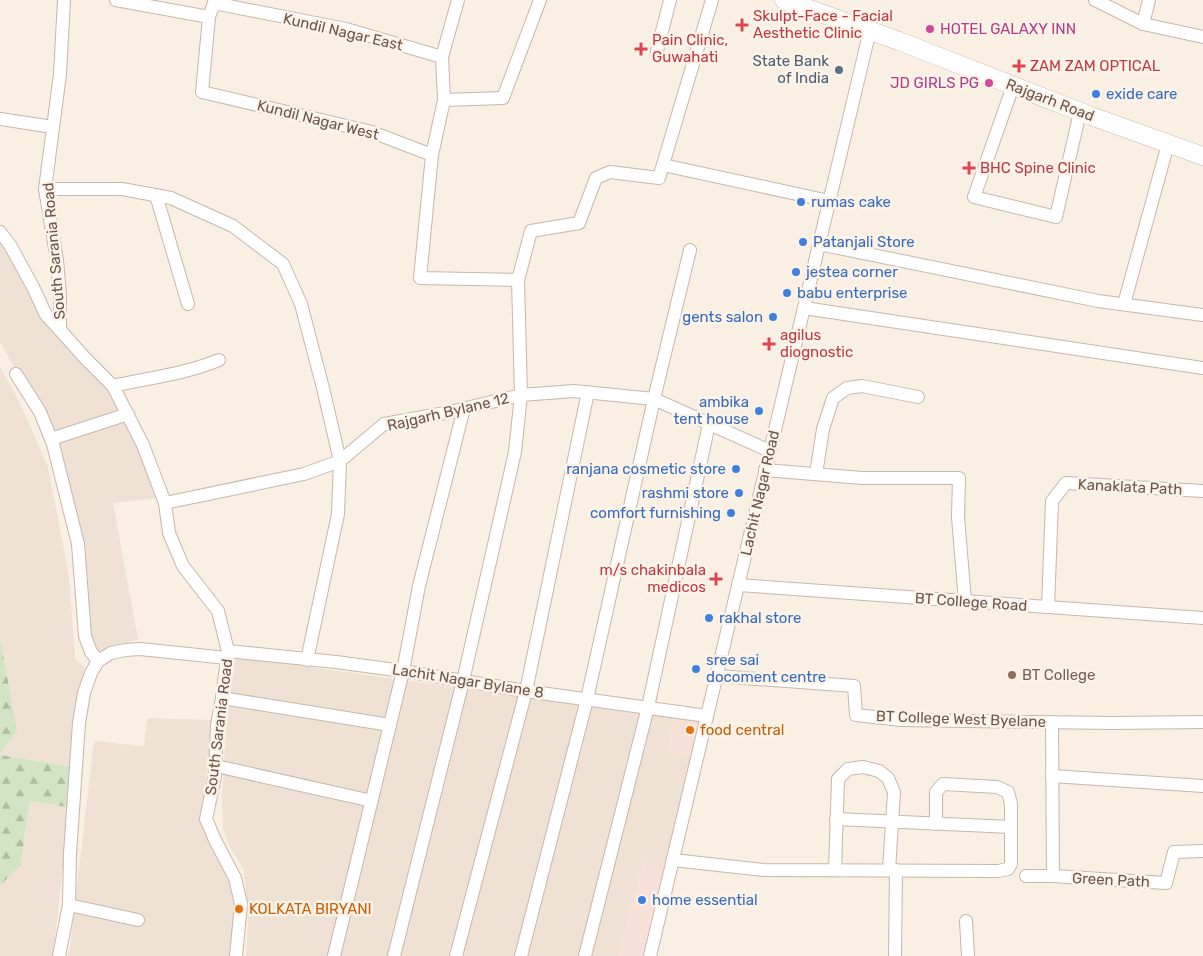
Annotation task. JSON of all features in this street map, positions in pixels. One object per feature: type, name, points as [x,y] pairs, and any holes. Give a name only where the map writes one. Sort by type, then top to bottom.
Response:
[{"type":"main road","name":"Rajgarh Road","points":[[784,0],[870,30],[1080,112],[1203,156]]},
{"type":"street","name":"South Sarania Road","points":[[64,0],[60,74],[46,189],[57,260],[60,330],[84,358],[113,386],[143,445],[165,503],[169,533],[184,566],[218,611],[227,654],[217,725],[215,776],[206,819],[235,878],[240,904],[236,956]]},
{"type":"street","points":[[116,0],[209,17],[215,2]]},
{"type":"street","points":[[458,0],[442,57],[444,100],[432,155],[420,278],[518,280]]},
{"type":"street","points":[[444,100],[503,98],[540,0]]},
{"type":"street","points":[[657,52],[670,0]]},
{"type":"street","points":[[712,0],[663,165],[829,201]]},
{"type":"street","points":[[1095,0],[1142,24],[1203,37]]},
{"type":"street","points":[[1142,24],[1149,0]]},
{"type":"street","name":"Kundil Nagar East","points":[[215,2],[346,29],[442,57]]},
{"type":"street","name":"Kundil Nagar West","points":[[209,17],[202,92],[372,132],[432,155]]},
{"type":"street","name":"Lachit Nagar Road","points":[[650,956],[870,30]]},
{"type":"street","points":[[1013,86],[974,197],[1056,217],[1080,112]]},
{"type":"street","points":[[0,120],[53,127]]},
{"type":"street","points":[[1124,304],[1168,144]]},
{"type":"street","name":"Rajgarh Bylane 12","points":[[165,503],[304,474],[340,461],[384,424],[521,394],[518,280],[531,231],[579,223],[596,178],[610,172],[659,178],[663,165]]},
{"type":"street","points":[[46,189],[122,189],[172,198],[233,226],[283,264],[300,304],[323,388],[340,461],[338,514],[307,660]]},
{"type":"street","points":[[156,195],[188,304]]},
{"type":"street","points":[[0,232],[33,287],[46,315],[60,330]]},
{"type":"street","points":[[819,244],[1098,301],[1203,315]]},
{"type":"street","points":[[521,956],[587,699],[654,399],[690,250]]},
{"type":"street","points":[[804,308],[1203,368]]},
{"type":"street","points":[[113,386],[194,369],[218,360]]},
{"type":"street","points":[[16,374],[40,412],[51,439],[78,544],[85,636],[91,652],[98,661],[91,673],[84,693],[80,722],[70,854],[69,905],[59,956]]},
{"type":"street","points":[[816,474],[823,429],[833,398],[847,388],[862,386],[918,397]]},
{"type":"street","points":[[394,956],[463,681],[515,452],[521,394],[574,391],[654,399],[770,451]]},
{"type":"street","points":[[456,956],[526,691],[588,392]]},
{"type":"street","points":[[334,956],[403,671],[420,586],[464,408]]},
{"type":"street","points":[[51,439],[128,414]]},
{"type":"street","points":[[585,956],[648,707],[709,424]]},
{"type":"street","points":[[766,470],[862,478],[959,478],[958,517],[965,601]]},
{"type":"street","name":"Kanaklata Path","points":[[1048,607],[1052,501],[1066,483],[1203,491]]},
{"type":"street","name":"BT College Road","points":[[738,585],[1203,618]]},
{"type":"street","name":"Lachit Nagar Bylane 8","points":[[98,661],[111,653],[140,649],[307,660],[403,671],[526,691],[707,716]]},
{"type":"street","name":"BT College West Byelane","points":[[717,676],[854,686],[856,715],[901,720],[1112,723],[1203,722]]},
{"type":"street","points":[[222,698],[390,725]]},
{"type":"street","points":[[1052,722],[1053,876]]},
{"type":"street","points":[[216,766],[372,801]]},
{"type":"street","points":[[835,870],[838,779],[848,769],[862,767],[879,771],[888,778],[894,792],[892,821],[895,956]]},
{"type":"street","points":[[1052,776],[1203,786]]},
{"type":"street","points":[[673,860],[764,870],[1008,870],[1011,864],[1011,804],[1008,792],[997,787],[943,784],[936,792],[936,824]]},
{"type":"street","points":[[836,819],[1011,828]]},
{"type":"street","name":"Green Path","points":[[1026,876],[1166,883],[1174,852],[1203,851]]},
{"type":"street","points":[[69,905],[138,920]]},
{"type":"street","points":[[966,921],[968,956]]},
{"type":"shaded area","points":[[0,228],[51,320],[123,410],[157,498],[113,503],[138,639],[98,655],[88,647],[73,530],[58,461],[24,385],[0,342]]},
{"type":"shaded area","points":[[0,367],[19,401],[48,467],[69,576],[75,658],[84,667],[73,767],[0,755],[17,731],[0,637]]},
{"type":"shaded area","points":[[239,657],[671,717],[674,720],[668,751],[690,757],[665,867],[643,863],[619,956],[246,956],[248,923],[244,870],[230,847],[223,829],[222,797],[226,727],[235,660]]},
{"type":"shaded area","points":[[147,718],[213,720],[203,815],[237,900],[231,956],[67,956],[70,946],[94,741],[144,746]]},
{"type":"shaded area","points":[[676,718],[700,722],[690,757],[668,751]]},
{"type":"shaded area","points":[[31,801],[67,807],[69,813],[53,956],[0,956],[0,886],[21,864],[28,810]]},
{"type":"shaded area","points":[[643,863],[665,867],[643,956],[619,956]]},
{"type":"green space","points":[[0,637],[17,731],[0,753]]},
{"type":"green space","points":[[0,755],[73,767],[69,805],[67,807],[31,801],[28,810],[21,864],[0,886]]},
{"type":"place","name":"Skulpt-Face - Facial Aesthetic Clinic","points":[[742,25]]},
{"type":"place","name":"HOTEL GALAXY INN","points":[[930,29]]},
{"type":"place","name":"Pain Clinic, Guwahati","points":[[641,49]]},
{"type":"place","name":"ZAM ZAM OPTICAL","points":[[1019,66]]},
{"type":"place","name":"State Bank of India","points":[[839,70]]},
{"type":"place","name":"JD GIRLS PG","points":[[989,83]]},
{"type":"place","name":"exide care","points":[[1096,94]]},
{"type":"place","name":"BHC Spine Clinic","points":[[969,168]]},
{"type":"place","name":"rumas cake","points":[[801,202]]},
{"type":"place","name":"Patanjali Store","points":[[803,242]]},
{"type":"place","name":"jestea corner","points":[[796,272]]},
{"type":"place","name":"babu enterprise","points":[[787,293]]},
{"type":"place","name":"gents salon","points":[[773,317]]},
{"type":"place","name":"agilus diognostic","points":[[769,344]]},
{"type":"place","name":"ambika tent house","points":[[759,411]]},
{"type":"place","name":"ranjana cosmetic store","points":[[736,469]]},
{"type":"place","name":"rashmi store","points":[[739,493]]},
{"type":"place","name":"comfort furnishing","points":[[731,513]]},
{"type":"place","name":"m/s chakinbala medicos","points":[[716,579]]},
{"type":"place","name":"rakhal store","points":[[709,618]]},
{"type":"place","name":"sree sai docoment centre","points":[[696,669]]},
{"type":"place","name":"BT College","points":[[1012,675]]},
{"type":"place","name":"food central","points":[[690,730]]},
{"type":"place","name":"home essential","points":[[642,900]]},
{"type":"place","name":"KOLKATA BIRYANI","points":[[239,909]]}]
